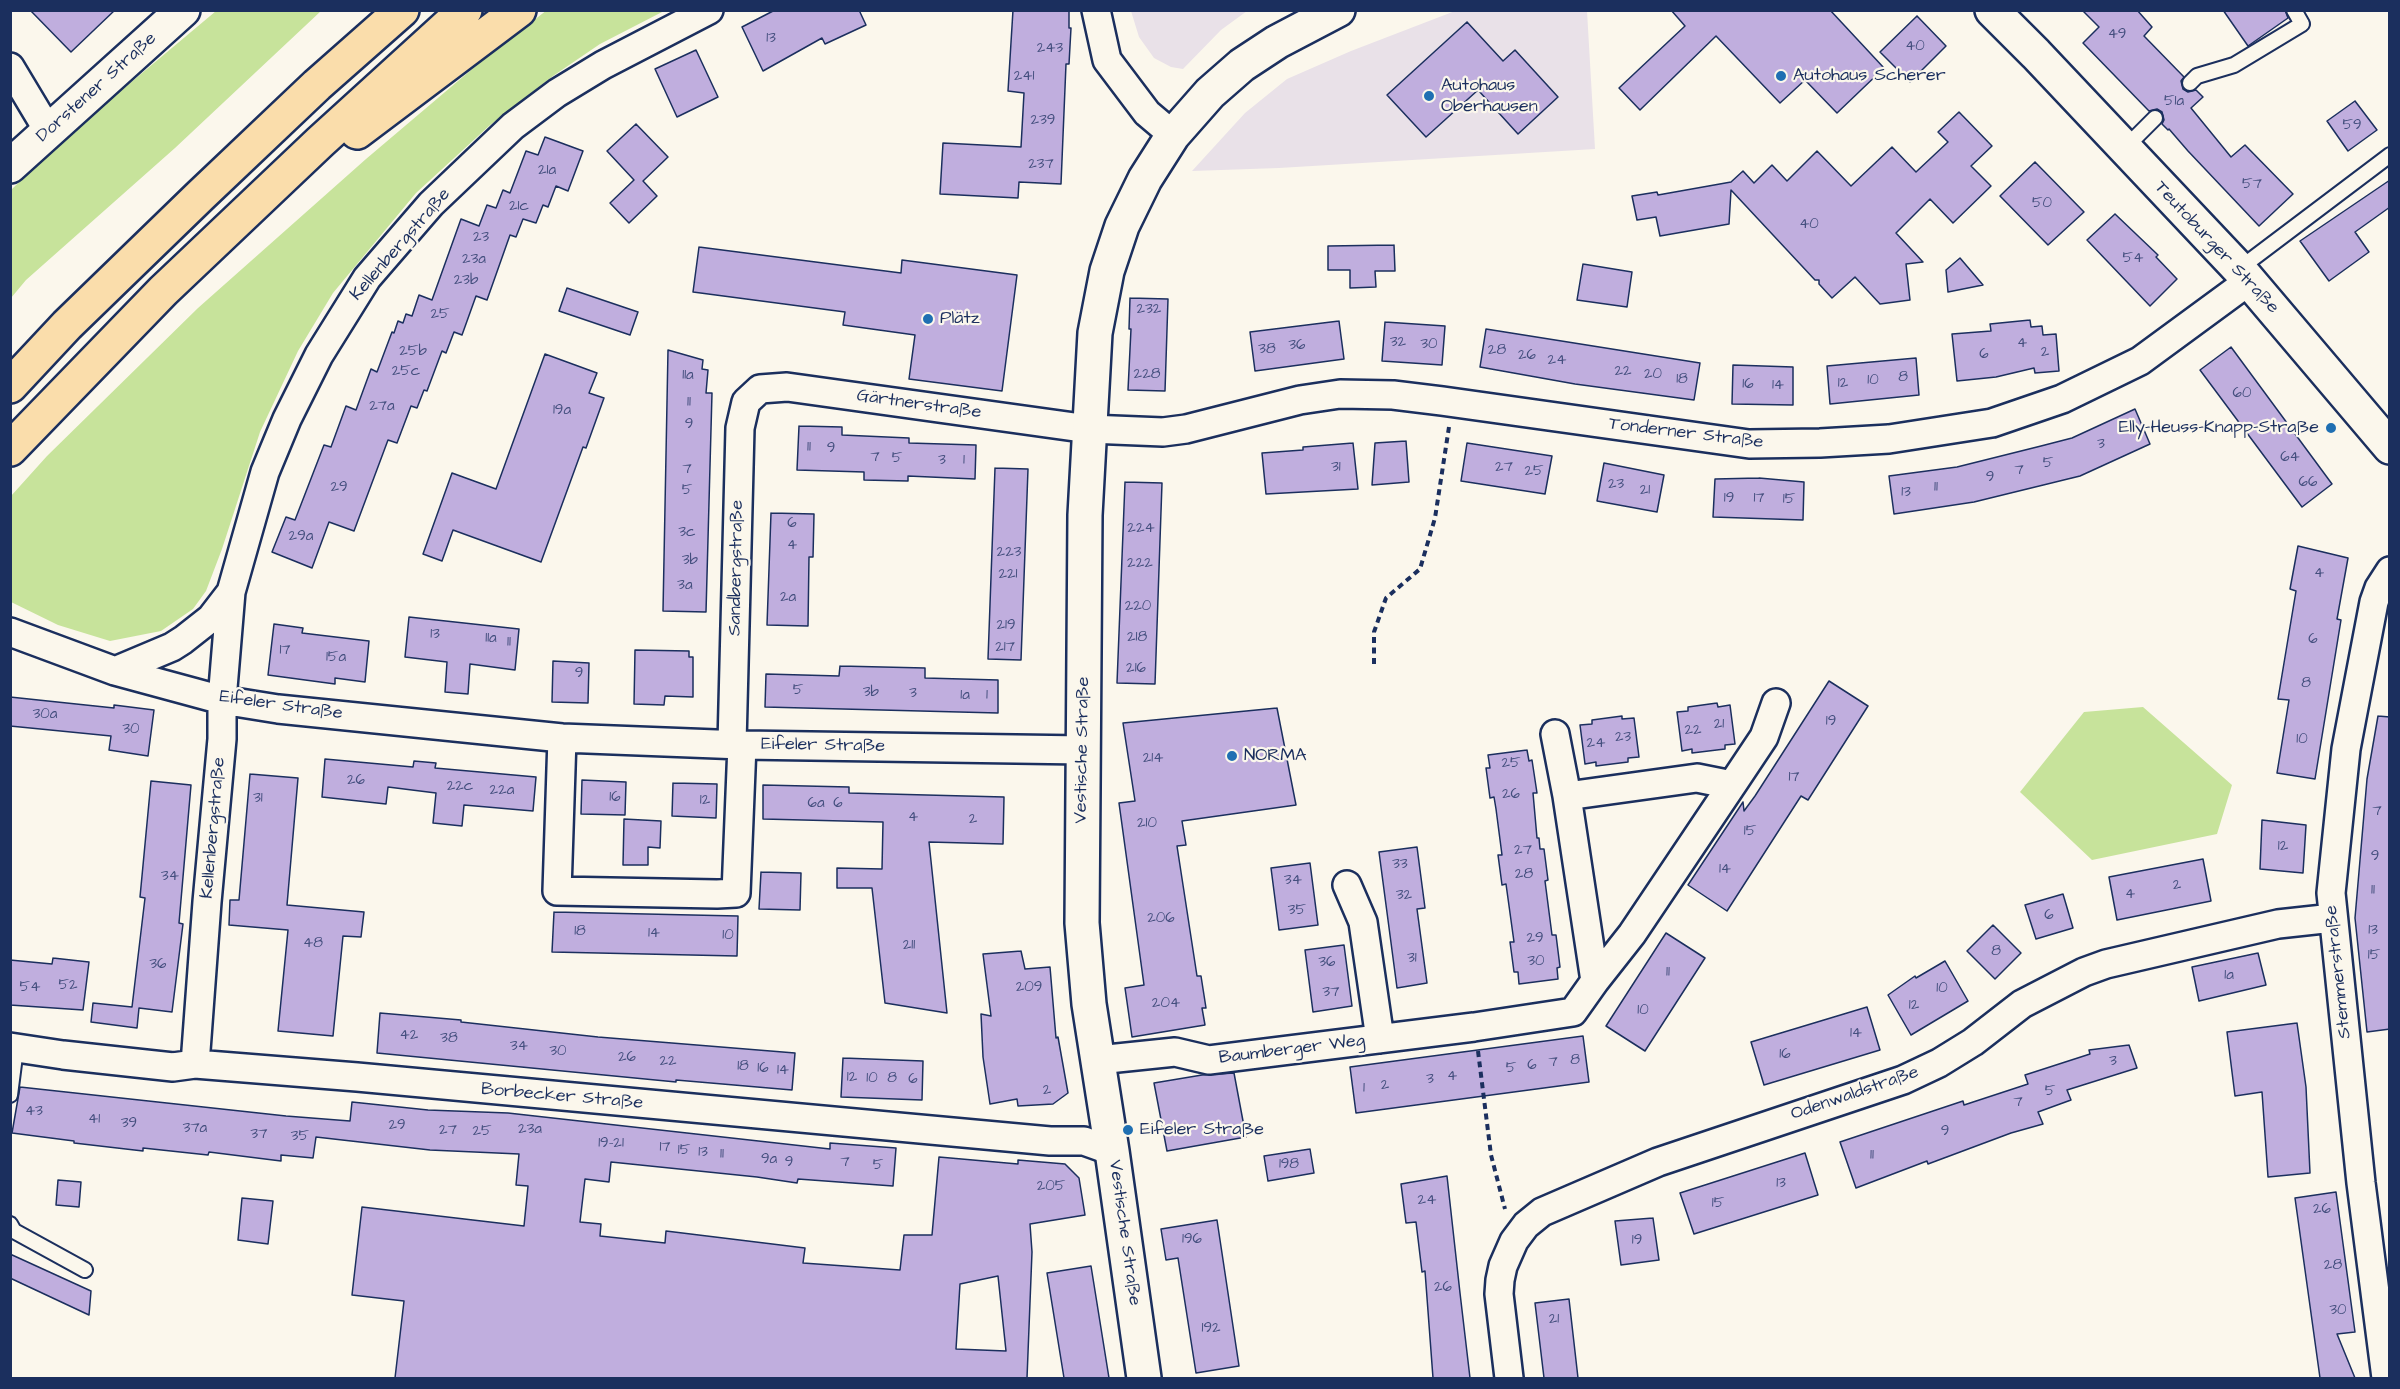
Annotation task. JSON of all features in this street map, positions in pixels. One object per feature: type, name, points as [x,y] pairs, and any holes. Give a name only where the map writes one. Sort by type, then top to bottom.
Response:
[{"type":"highway","points":[[317,85],[380,10]]},
{"type":"highway","points":[[10,386],[100,293],[317,85],[402,10]]},
{"type":"highway","points":[[10,449],[155,299],[465,10]]},
{"type":"highway","points":[[231,226],[478,43],[519,10]]},
{"type":"street","name":"Dorstener Straße","points":[[10,166],[183,10]]},
{"type":"street","name":"Kellenbergstraße","points":[[195,1064],[222,739],[222,700],[231,592],[265,472],[287,419],[319,354],[367,278],[431,204],[513,126],[557,93],[603,65],[709,10]]},
{"type":"street","points":[[1096,10],[1107,60],[1147,113],[1173,135]]},
{"type":"street","name":"Vestische Straße","points":[[1144,1378],[1113,1151],[1089,1004],[1082,923],[1085,515],[1095,333],[1107,271],[1122,226],[1144,179],[1173,135],[1210,93],[1242,65],[1277,42],[1338,10]]},
{"type":"street","name":"Teutoburger Straße","points":[[1992,10],[2244,275],[2390,447]]},
{"type":"street","name":"Teutoburger Straße","points":[[2013,10],[2036,54]]},
{"type":"street","points":[[10,67],[49,132]]},
{"type":"street","name":"Tonderner Straße","points":[[1089,429],[1170,431],[1186,429],[1261,408],[1340,394],[1393,394],[1749,444],[1889,439],[1992,423],[2062,399],[2102,381],[2140,362],[2244,275]]},
{"type":"street","name":"Gärtnerstraße","points":[[751,394],[768,387],[788,387],[1089,429]]},
{"type":"street","name":"Sandbergstraße","points":[[737,745],[740,428],[744,409],[751,394]]},
{"type":"street","name":"Stemmerstraße","points":[[2386,1378],[2361,1183],[2331,893],[2346,749],[2374,602],[2379,588],[2390,571]]},
{"type":"street","name":"Kellenbergstraße","points":[[115,671],[172,647],[183,640],[210,618],[231,592]]},
{"type":"street","name":"Eifeler Straße","points":[[10,632],[115,671],[222,700],[278,709],[562,738],[737,745],[1084,750]]},
{"type":"street","name":"Baumberger Weg","points":[[1098,1060],[1175,1052],[1209,1060],[1474,1027],[1573,1012],[1632,934],[1764,737],[1776,703]]},
{"type":"street","points":[[1555,734],[1567,796],[1595,981]]},
{"type":"street","name":"Eifeler Straße","points":[[562,738],[557,891],[736,893],[737,745]]},
{"type":"street","points":[[1567,796],[1697,778],[1732,785]]},
{"type":"street","name":"Baumberger Weg","points":[[1347,885],[1363,922],[1380,1039]]},
{"type":"street","name":"Odenwaldstraße","points":[[1509,1378],[1499,1294],[1503,1266],[1514,1241],[1542,1212],[1658,1162],[1903,1080],[1939,1063],[1973,1042],[2022,1004],[2084,972],[2106,964],[2278,924],[2333,918]]},
{"type":"street","name":"Borbecker Straße","points":[[13,1047],[173,1066],[195,1064],[357,1077],[1050,1141],[1084,1140],[1113,1151]]},
{"type":"lane","points":[[2190,83],[2197,76],[2234,65],[2302,24],[2294,10]]},
{"type":"lane","points":[[2124,149],[2155,118]]},
{"type":"lane","points":[[2244,275],[2390,155]]},
{"type":"lane","points":[[10,1095],[13,1047]]},
{"type":"lane","points":[[10,1224],[14,1231],[85,1270]]},
{"type":"path","points":[[1374,664],[1374,632],[1386,598],[1420,569],[1435,518],[1450,421],[1442,401]]},
{"type":"path","points":[[1474,1027],[1491,1155],[1514,1241]]},
{"type":"shaded area","points":[[1247,10],[1221,30],[1183,69],[1171,67],[1154,58],[1139,37],[1131,11]]},
{"type":"shaded area","name":"Autohaus Oberhausen","points":[[1455,11],[1587,11],[1595,149],[1192,171],[1245,113],[1287,79],[1351,51]]},
{"type":"green space","points":[[547,10],[664,11],[600,44],[553,76],[489,126],[416,193],[333,293],[298,351],[260,432],[222,549],[206,591],[193,609],[161,631],[110,641],[58,625],[11,602],[11,496],[47,456],[198,308],[366,159],[484,59]]},
{"type":"green space","points":[[216,11],[321,11],[175,148],[26,280],[11,298],[11,190],[61,141]]},
{"type":"green space","points":[[2143,707],[2232,785],[2217,834],[2092,860],[2020,792],[2084,712]]},
{"type":"building","points":[[30,10],[115,10],[71,52]]},
{"type":"building","points":[[775,10],[859,10],[866,25],[825,44],[822,38],[763,71],[742,27]]},
{"type":"building","points":[[1013,10],[1069,10],[1069,28],[1071,28],[1069,64],[1066,64],[1061,184],[1019,182],[1018,198],[940,194],[943,143],[1021,147],[1024,93],[1008,91]]},
{"type":"building","name":"Autohaus Scherer","points":[[1671,10],[1830,10],[1884,68],[1837,113],[1805,80],[1780,103],[1716,36],[1640,110],[1619,88],[1685,26]]},
{"type":"building","points":[[2082,10],[2137,10],[2152,27],[2144,36],[2184,77],[2181,81],[2183,89],[2188,92],[2196,90],[2203,97],[2191,108],[2231,157],[2245,145],[2293,194],[2259,226],[2162,124],[2164,120],[2162,112],[2157,109],[2149,111],[2083,43],[2099,27]]},
{"type":"building","points":[[2223,10],[2285,10],[2288,18],[2248,46]]},
{"type":"building","points":[[1917,16],[1946,46],[1910,82],[1880,52]]},
{"type":"building","points":[[1467,22],[1503,61],[1515,50],[1558,97],[1518,134],[1478,90],[1426,137],[1387,95]]},
{"type":"building","points":[[696,50],[718,97],[677,117],[655,69]]},
{"type":"building","points":[[2355,101],[2377,130],[2348,151],[2327,121]]},
{"type":"building","points":[[1959,112],[1992,146],[1971,166],[1991,186],[1953,223],[1930,199],[1896,233],[1923,262],[1906,264],[1910,300],[1880,304],[1855,277],[1832,298],[1819,284],[1819,280],[1815,280],[1731,190],[1729,224],[1660,236],[1656,217],[1637,220],[1632,196],[1657,192],[1658,195],[1731,182],[1743,171],[1754,183],[1772,165],[1787,181],[1817,151],[1851,186],[1892,147],[1916,172],[1948,142],[1938,132]]},
{"type":"building","points":[[636,124],[668,157],[643,181],[657,196],[629,223],[610,203],[634,180],[607,151]]},
{"type":"building","points":[[545,137],[583,151],[568,191],[556,186],[548,207],[543,205],[536,223],[523,219],[516,237],[510,235],[487,300],[476,296],[462,335],[454,332],[446,353],[442,351],[427,391],[424,390],[417,408],[411,406],[397,443],[388,440],[354,531],[329,522],[312,568],[272,552],[286,517],[295,520],[324,445],[331,447],[346,406],[356,410],[371,369],[377,372],[398,321],[403,323],[406,314],[412,316],[419,295],[432,300],[461,219],[479,226],[487,205],[496,208],[503,190],[510,193],[526,151],[538,155]]},
{"type":"building","points":[[2035,162],[2084,212],[2048,245],[2000,196]]},
{"type":"building","points":[[2390,180],[2390,207],[2355,232],[2369,252],[2329,281],[2300,241]]},
{"type":"building","points":[[2115,214],[2158,255],[2156,257],[2177,279],[2150,306],[2087,240]]},
{"type":"building","points":[[1394,245],[1395,271],[1375,271],[1376,287],[1350,288],[1350,270],[1328,270],[1328,246]]},
{"type":"building","name":"Plätz","points":[[699,247],[901,273],[902,260],[1017,275],[1002,391],[909,379],[915,335],[843,325],[845,312],[693,292]]},
{"type":"building","points":[[1960,258],[1983,285],[1948,292],[1946,270]]},
{"type":"building","points":[[1583,264],[1632,272],[1627,307],[1577,300]]},
{"type":"building","points":[[567,288],[638,312],[630,335],[559,311]]},
{"type":"building","points":[[1130,298],[1168,299],[1165,391],[1128,390]]},
{"type":"building","points":[[2030,320],[2031,327],[2042,326],[2043,335],[2056,334],[2059,371],[2035,373],[2034,368],[1996,377],[1957,381],[1952,334],[1991,331],[1990,324]]},
{"type":"building","points":[[1339,321],[1344,359],[1255,371],[1250,332]]},
{"type":"building","points":[[1385,322],[1445,326],[1442,365],[1382,361]]},
{"type":"building","points":[[1486,329],[1700,363],[1694,400],[1575,384],[1480,367]]},
{"type":"building","points":[[2231,347],[2332,484],[2302,507],[2200,370]]},
{"type":"building","points":[[668,350],[703,360],[702,369],[708,370],[706,393],[712,393],[706,612],[663,611]]},
{"type":"building","points":[[545,354],[597,373],[589,393],[604,398],[586,448],[583,447],[541,562],[453,530],[442,561],[423,554],[452,473],[496,489]]},
{"type":"building","points":[[1916,358],[1919,395],[1830,404],[1827,366]]},
{"type":"building","points":[[1733,365],[1793,367],[1793,405],[1732,404]]},
{"type":"building","points":[[2135,409],[2150,444],[2080,476],[1974,502],[1894,514],[1889,476],[1957,467],[2072,438]]},
{"type":"building","points":[[799,426],[842,427],[842,435],[909,438],[909,443],[976,445],[975,479],[908,476],[908,481],[864,480],[864,472],[797,470]]},
{"type":"building","points":[[1406,441],[1409,482],[1372,485],[1375,443]]},
{"type":"building","points":[[1353,443],[1358,489],[1266,494],[1262,453]]},
{"type":"building","points":[[1467,443],[1552,456],[1545,494],[1461,481]]},
{"type":"building","points":[[1604,463],[1664,475],[1657,512],[1597,501]]},
{"type":"building","points":[[995,468],[1028,469],[1021,660],[988,659]]},
{"type":"building","points":[[1759,478],[1804,482],[1803,520],[1713,517],[1715,479]]},
{"type":"building","points":[[1125,482],[1162,483],[1155,684],[1117,683]]},
{"type":"building","points":[[771,513],[814,514],[813,557],[809,557],[808,626],[767,625]]},
{"type":"building","points":[[2298,546],[2348,558],[2337,619],[2341,620],[2315,779],[2277,773],[2289,700],[2278,699],[2296,591],[2290,589]]},
{"type":"building","points":[[409,617],[519,629],[515,670],[470,664],[468,694],[445,692],[447,662],[405,657]]},
{"type":"building","points":[[274,624],[303,628],[302,633],[369,641],[365,682],[335,678],[335,684],[268,675]]},
{"type":"building","points":[[635,650],[689,651],[689,657],[693,657],[693,697],[665,696],[664,705],[634,704]]},
{"type":"building","points":[[553,661],[589,663],[588,703],[552,702]]},
{"type":"building","points":[[840,666],[925,668],[925,678],[998,680],[998,713],[765,707],[766,674],[839,676]]},
{"type":"building","points":[[1829,681],[1868,706],[1808,800],[1801,796],[1727,911],[1688,885],[1743,802],[1744,811],[1755,796]]},
{"type":"building","points":[[10,697],[154,710],[148,756],[109,750],[111,736],[10,726]]},
{"type":"building","points":[[1717,703],[1718,707],[1730,705],[1735,744],[1725,745],[1725,749],[1692,753],[1692,749],[1682,751],[1677,712],[1688,711],[1688,707]]},
{"type":"building","points":[[1277,708],[1296,805],[1182,821],[1186,845],[1177,846],[1197,976],[1201,976],[1206,1008],[1202,1008],[1205,1025],[1132,1037],[1125,988],[1144,985],[1119,803],[1135,801],[1123,723]]},
{"type":"building","points":[[1622,716],[1622,719],[1634,718],[1639,757],[1628,758],[1628,762],[1596,766],[1596,762],[1585,764],[1580,725],[1592,724],[1592,720]]},
{"type":"building","points":[[2378,716],[2390,717],[2390,1029],[2367,1032],[2355,918],[2367,779]]},
{"type":"building","points":[[1527,750],[1529,761],[1532,760],[1537,793],[1533,793],[1537,838],[1539,838],[1540,849],[1544,849],[1548,880],[1545,881],[1552,935],[1556,935],[1560,967],[1557,968],[1558,979],[1519,984],[1518,972],[1514,972],[1510,942],[1514,942],[1506,884],[1502,885],[1498,855],[1502,855],[1496,809],[1494,797],[1490,798],[1486,768],[1490,768],[1488,755]]},
{"type":"building","points":[[325,759],[413,767],[414,761],[436,763],[435,768],[536,777],[533,811],[464,805],[462,826],[433,823],[436,793],[388,787],[386,804],[322,797]]},
{"type":"building","points":[[250,774],[298,778],[287,905],[364,912],[361,937],[343,936],[333,1036],[278,1031],[288,930],[229,925],[230,900],[239,900]]},
{"type":"building","points":[[582,780],[626,782],[625,815],[581,814]]},
{"type":"building","points":[[151,781],[191,785],[179,923],[183,924],[172,1012],[139,1008],[137,1028],[91,1022],[93,1003],[132,1007],[145,898],[140,897]]},
{"type":"building","points":[[673,783],[717,784],[716,818],[672,816]]},
{"type":"building","points":[[763,785],[849,787],[849,793],[1004,797],[1003,844],[929,842],[947,1013],[885,1003],[872,888],[837,888],[837,868],[882,869],[883,822],[763,819]]},
{"type":"building","points":[[624,819],[661,821],[660,848],[648,847],[648,865],[623,865]]},
{"type":"building","points":[[2262,820],[2306,825],[2303,873],[2260,869]]},
{"type":"building","points":[[1417,847],[1425,908],[1417,909],[1427,983],[1397,988],[1379,852]]},
{"type":"building","points":[[2203,859],[2211,901],[2117,920],[2109,877]]},
{"type":"building","points":[[1310,863],[1318,925],[1279,930],[1271,868]]},
{"type":"building","points":[[761,872],[801,873],[800,910],[759,909]]},
{"type":"building","points":[[2063,894],[2073,928],[2036,939],[2025,905]]},
{"type":"building","points":[[554,912],[738,916],[737,956],[552,952]]},
{"type":"building","points":[[1993,925],[2021,953],[1995,979],[1967,951]]},
{"type":"building","points":[[1666,933],[1705,958],[1645,1051],[1606,1026]]},
{"type":"building","points":[[1344,945],[1352,1006],[1313,1012],[1305,950]]},
{"type":"building","points":[[1021,951],[1025,969],[1050,967],[1056,1038],[1058,1037],[1068,1093],[1053,1104],[1018,1106],[1017,1099],[990,1104],[983,1057],[981,1014],[991,1016],[983,954]]},
{"type":"building","points":[[2258,953],[2266,985],[2199,1001],[2192,967]]},
{"type":"building","points":[[53,958],[89,962],[83,1010],[10,1005],[10,960],[52,964]]},
{"type":"building","points":[[1945,961],[1968,1001],[1911,1035],[1888,995],[1915,976],[1916,978]]},
{"type":"building","points":[[1867,1007],[1880,1050],[1764,1085],[1751,1042]]},
{"type":"building","points":[[380,1013],[461,1020],[461,1022],[598,1037],[795,1053],[792,1090],[676,1080],[676,1082],[377,1053]]},
{"type":"building","points":[[2297,1023],[2306,1087],[2310,1173],[2268,1177],[2262,1092],[2235,1096],[2227,1032]]},
{"type":"building","points":[[1583,1036],[1589,1082],[1356,1113],[1350,1067]]},
{"type":"building","points":[[2129,1045],[2137,1068],[2067,1090],[2071,1100],[2038,1112],[2043,1124],[2011,1133],[1928,1164],[1927,1161],[1856,1188],[1840,1142],[1963,1101],[1964,1105],[2028,1084],[2025,1075],[2090,1054],[2089,1050]]},
{"type":"building","points":[[843,1058],[923,1061],[922,1100],[841,1097]]},
{"type":"building","points":[[1234,1073],[1246,1137],[1167,1151],[1154,1083],[1202,1075]]},
{"type":"building","points":[[20,1087],[350,1121],[352,1102],[428,1110],[508,1113],[830,1149],[830,1143],[896,1148],[893,1186],[798,1179],[797,1183],[611,1162],[609,1182],[585,1179],[580,1222],[601,1224],[600,1236],[665,1243],[666,1231],[805,1248],[803,1263],[900,1270],[904,1235],[932,1235],[939,1157],[1018,1164],[1018,1160],[1065,1164],[1079,1178],[1085,1215],[1030,1224],[1032,1252],[1027,1378],[395,1378],[404,1301],[352,1295],[362,1207],[524,1226],[528,1186],[516,1185],[519,1154],[430,1150],[316,1137],[313,1158],[281,1155],[281,1161],[209,1152],[208,1155],[143,1148],[143,1151],[12,1133]],"holes":[[[998,1276],[1006,1351],[956,1349],[960,1284]]]},
{"type":"building","points":[[1310,1149],[1314,1173],[1268,1181],[1264,1156]]},
{"type":"building","points":[[1805,1153],[1818,1195],[1694,1234],[1680,1193]]},
{"type":"building","points":[[1447,1176],[1470,1378],[1433,1378],[1425,1271],[1422,1272],[1416,1222],[1406,1223],[1401,1184]]},
{"type":"building","points":[[58,1180],[81,1182],[79,1207],[56,1205]]},
{"type":"building","points":[[2336,1192],[2355,1332],[2337,1334],[2355,1378],[2320,1378],[2295,1198]]},
{"type":"building","points":[[242,1198],[273,1201],[268,1244],[238,1240]]},
{"type":"building","points":[[1653,1218],[1659,1260],[1621,1265],[1615,1221]]},
{"type":"building","points":[[1217,1220],[1239,1366],[1196,1373],[1178,1258],[1166,1260],[1161,1229]]},
{"type":"building","points":[[10,1254],[91,1291],[89,1315],[10,1278]]},
{"type":"building","points":[[1091,1266],[1109,1378],[1064,1378],[1047,1273]]},
{"type":"building","points":[[1569,1299],[1578,1378],[1544,1378],[1535,1303]]},
{"type":"place","name":"Autohaus Scherer","points":[[1781,76]]},
{"type":"place","name":"Autohaus Oberhausen","points":[[1429,96]]},
{"type":"place","name":"Plätz","points":[[928,319]]},
{"type":"place","name":"Elly-Heuss-Knapp-Straße","points":[[2331,428]]},
{"type":"place","name":"NORMA","points":[[1232,756]]},
{"type":"place","name":"Eifeler Straße","points":[[1128,1130]]}]
